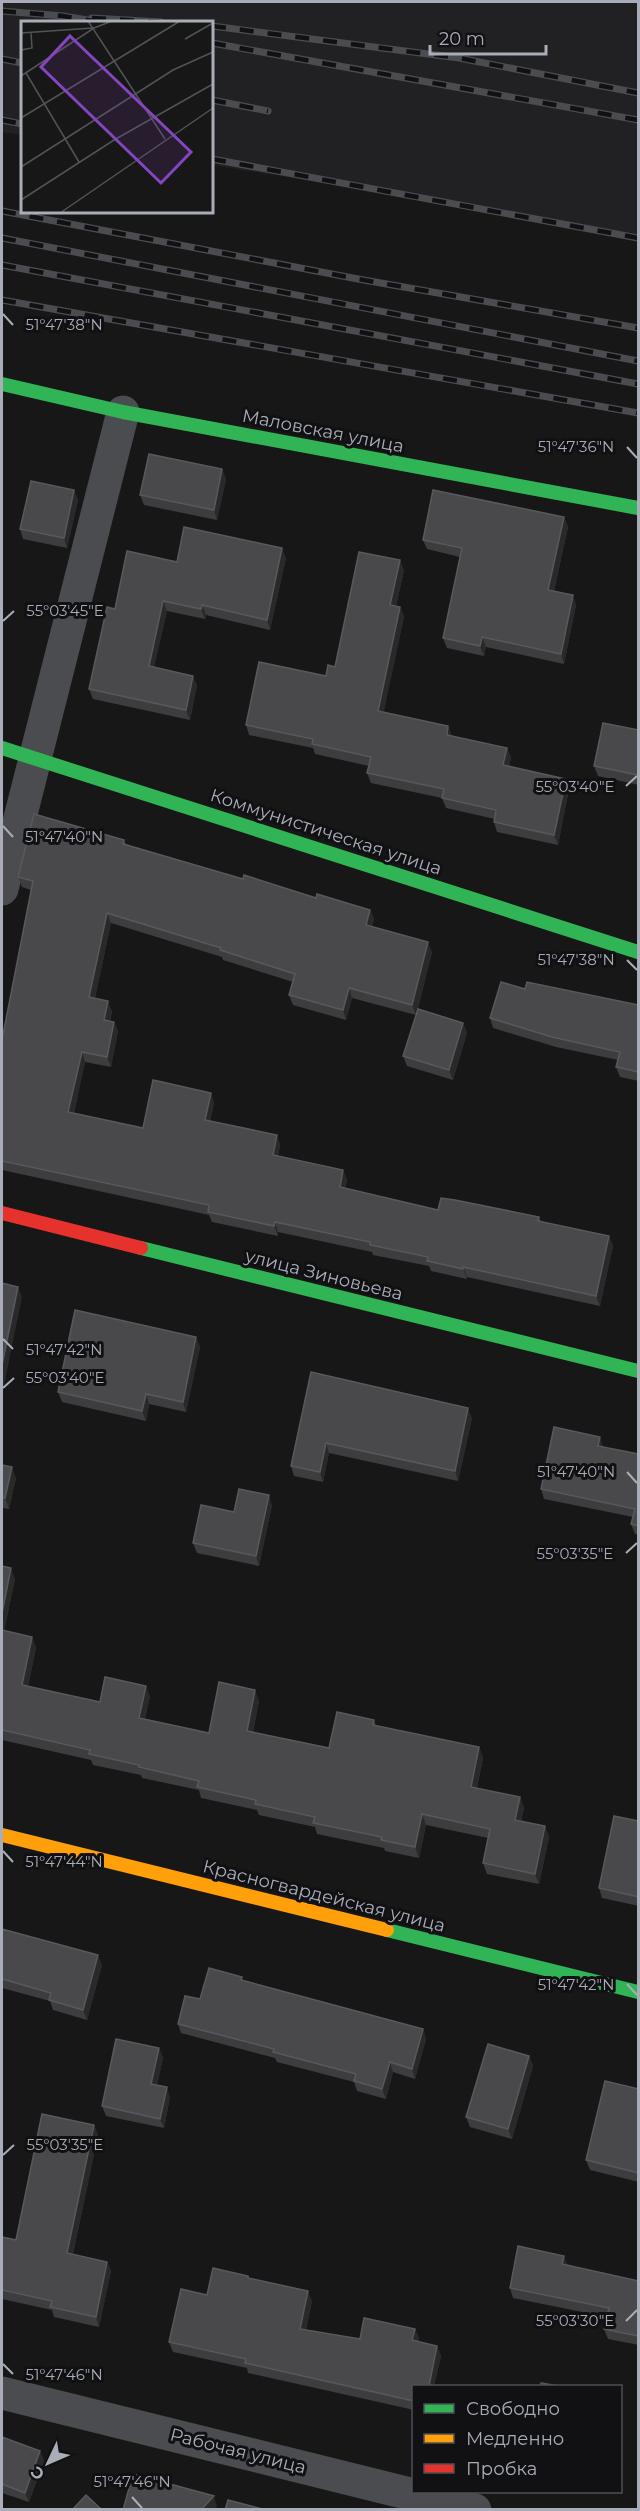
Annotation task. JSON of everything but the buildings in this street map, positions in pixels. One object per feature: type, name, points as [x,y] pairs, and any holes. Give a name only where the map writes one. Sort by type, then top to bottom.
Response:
[{"type":"street","name":"Маловская улица","points":[[2,384],[123,412],[639,508]]},
{"type":"street","points":[[2,889],[123,412]]},
{"type":"street","name":"Коммунистическая улица","points":[[2,748],[639,952]]},
{"type":"street","name":"улица Зиновьева","points":[[2,1213],[639,1371]]},
{"type":"street","name":"Красногвардейская улица","points":[[2,1835],[639,1992]]},
{"type":"street","name":"Рабочая улица","points":[[2,2393],[475,2510]]},
{"type":"shaded area","points":[[2,2],[638,2],[638,234],[213,165],[213,21],[21,21],[21,135],[2,132]]},
{"type":"railway","points":[[2,11],[94,21]]},
{"type":"railway","points":[[92,18],[144,21]]},
{"type":"railway","points":[[213,26],[459,58],[638,93]]},
{"type":"railway","points":[[213,43],[638,120]]},
{"type":"railway","points":[[2,59],[21,63]]},
{"type":"railway","points":[[213,100],[268,111]]},
{"type":"railway","points":[[2,120],[21,124]]},
{"type":"railway","points":[[213,159],[638,238]]},
{"type":"railway","points":[[2,211],[358,279],[638,328]]},
{"type":"railway","points":[[2,238],[638,361]]},
{"type":"railway","points":[[2,265],[638,384]]},
{"type":"railway","points":[[2,300],[638,413]]},
{"type":"traffic: fast","points":[[2,384],[123,412],[638,508]]},
{"type":"traffic: fast","points":[[2,748],[638,952]]},
{"type":"traffic: fast","points":[[141,1248],[638,1371]]},
{"type":"traffic: fast","points":[[387,1930],[638,1992]]},
{"type":"traffic: slow","points":[[2,1835],[387,1930]]},
{"type":"traffic: jam","points":[[2,1213],[141,1248]]}]
